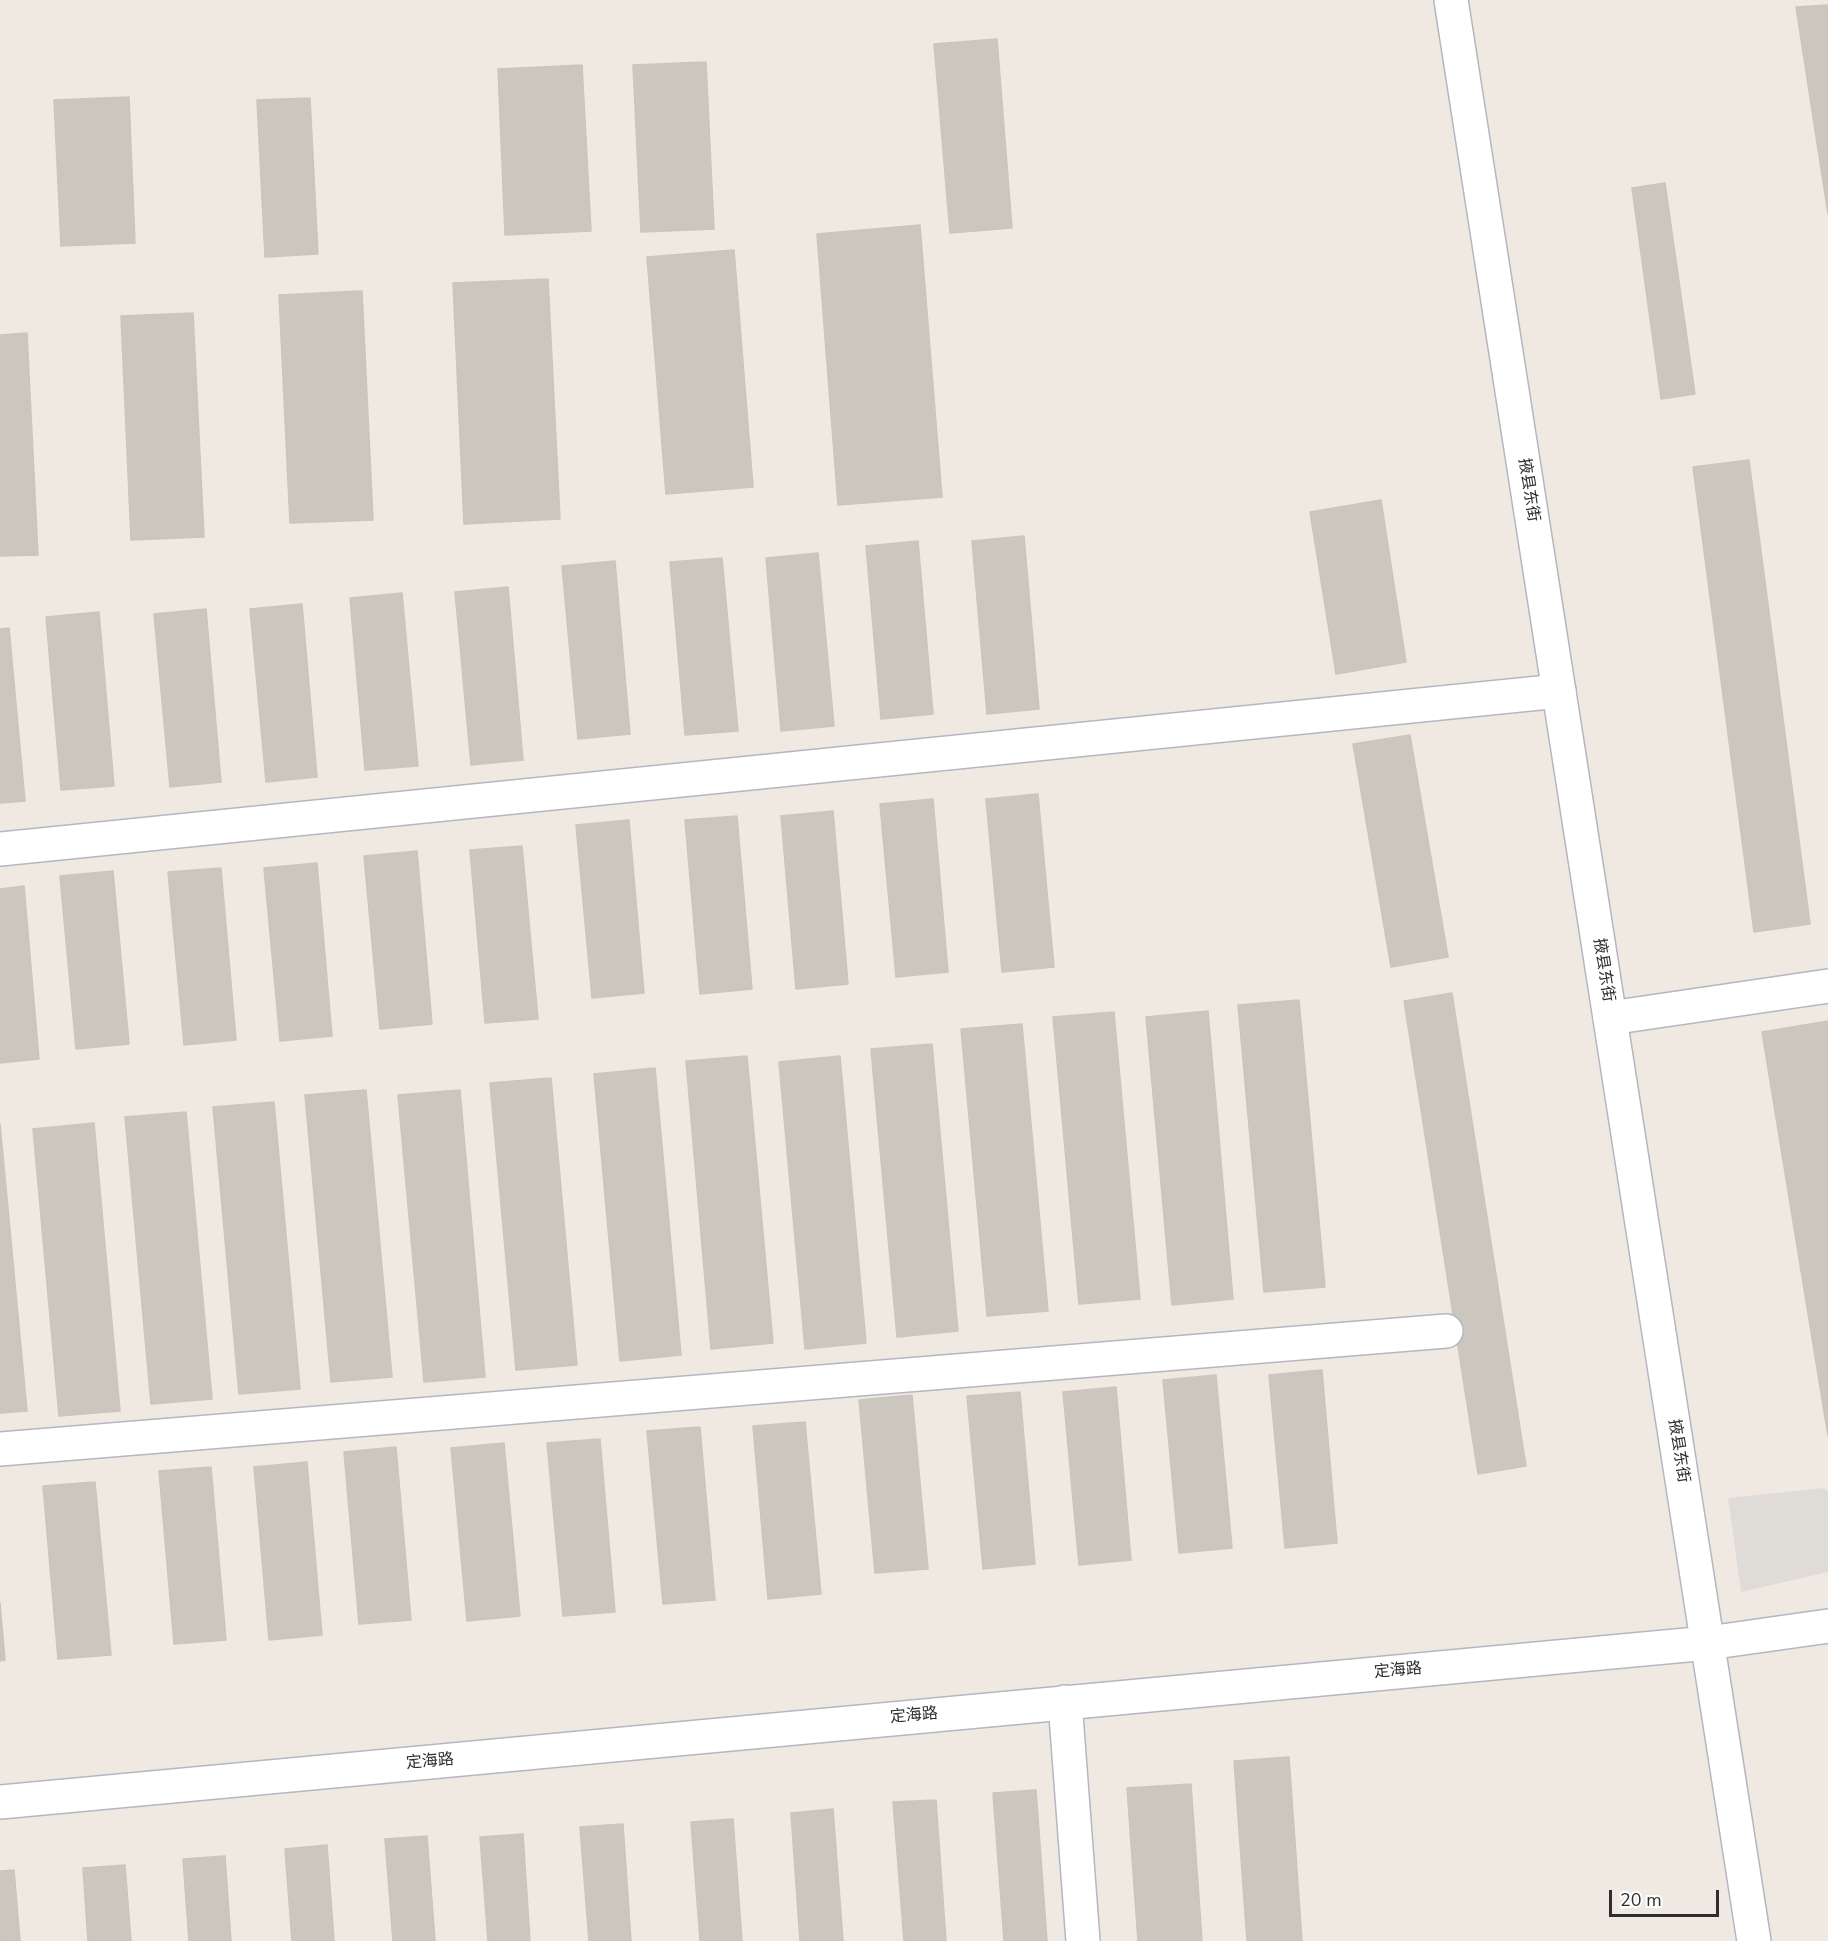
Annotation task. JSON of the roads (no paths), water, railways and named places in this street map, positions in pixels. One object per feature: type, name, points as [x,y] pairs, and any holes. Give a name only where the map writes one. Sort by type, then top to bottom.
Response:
[{"type":"street","name":"掖县东街","points":[[1452,0],[1754,1941]]},
{"type":"street","points":[[0,849],[1559,691]]},
{"type":"street","points":[[1610,1018],[1828,986]]},
{"type":"street","points":[[0,1449],[1446,1331]]},
{"type":"street","name":"定海路","points":[[0,1802],[1708,1643],[1828,1626]]},
{"type":"street","points":[[1065,1702],[1083,1941]]}]
